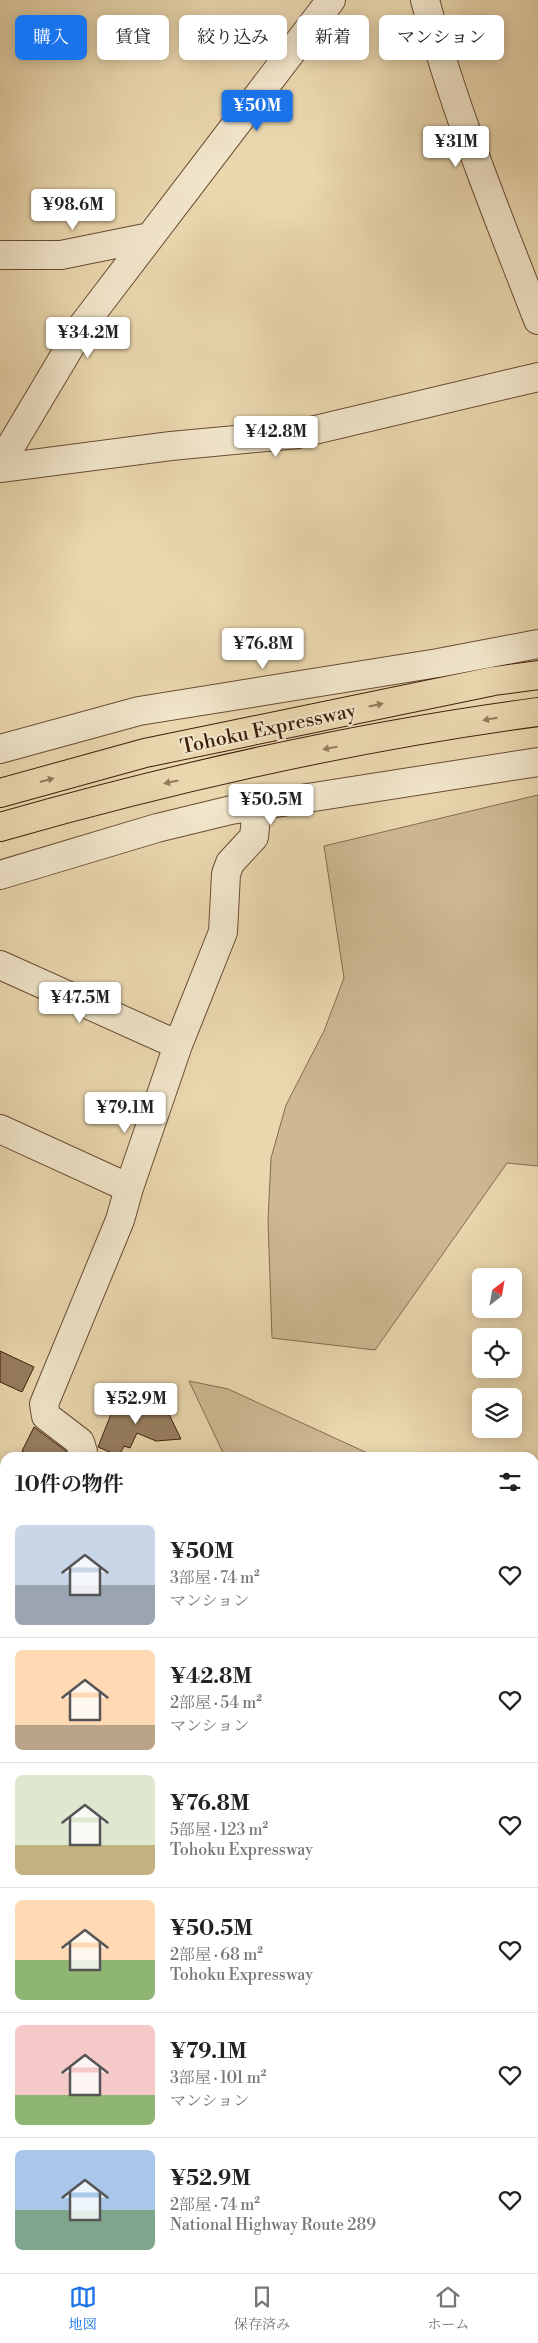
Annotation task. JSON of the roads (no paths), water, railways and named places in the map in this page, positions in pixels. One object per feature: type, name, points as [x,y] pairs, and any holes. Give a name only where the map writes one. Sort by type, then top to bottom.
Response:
[{"type":"highway","name":"Tohoku Expressway","points":[[0,793],[145,754],[494,681],[538,675]]},
{"type":"highway","name":"Tohoku Expressway","points":[[0,827],[158,785],[314,751],[538,712]]},
{"type":"street","points":[[0,464],[83,325],[331,0]]},
{"type":"street","points":[[425,0],[442,63],[469,143],[538,320]]},
{"type":"street","points":[[0,255],[60,255],[150,238]]},
{"type":"street","points":[[0,468],[171,446],[298,434],[538,377]]},
{"type":"street","points":[[0,748],[139,711],[438,663],[538,644]]},
{"type":"street","points":[[0,875],[158,828],[232,810],[538,762]]},
{"type":"street","points":[[83,1452],[80,1442],[46,1416],[44,1404],[120,1220],[178,1044],[223,932],[228,869],[230,863],[254,837],[257,807]]},
{"type":"street","points":[[0,965],[178,1044]]},
{"type":"street","points":[[0,1129],[129,1188]]}]
